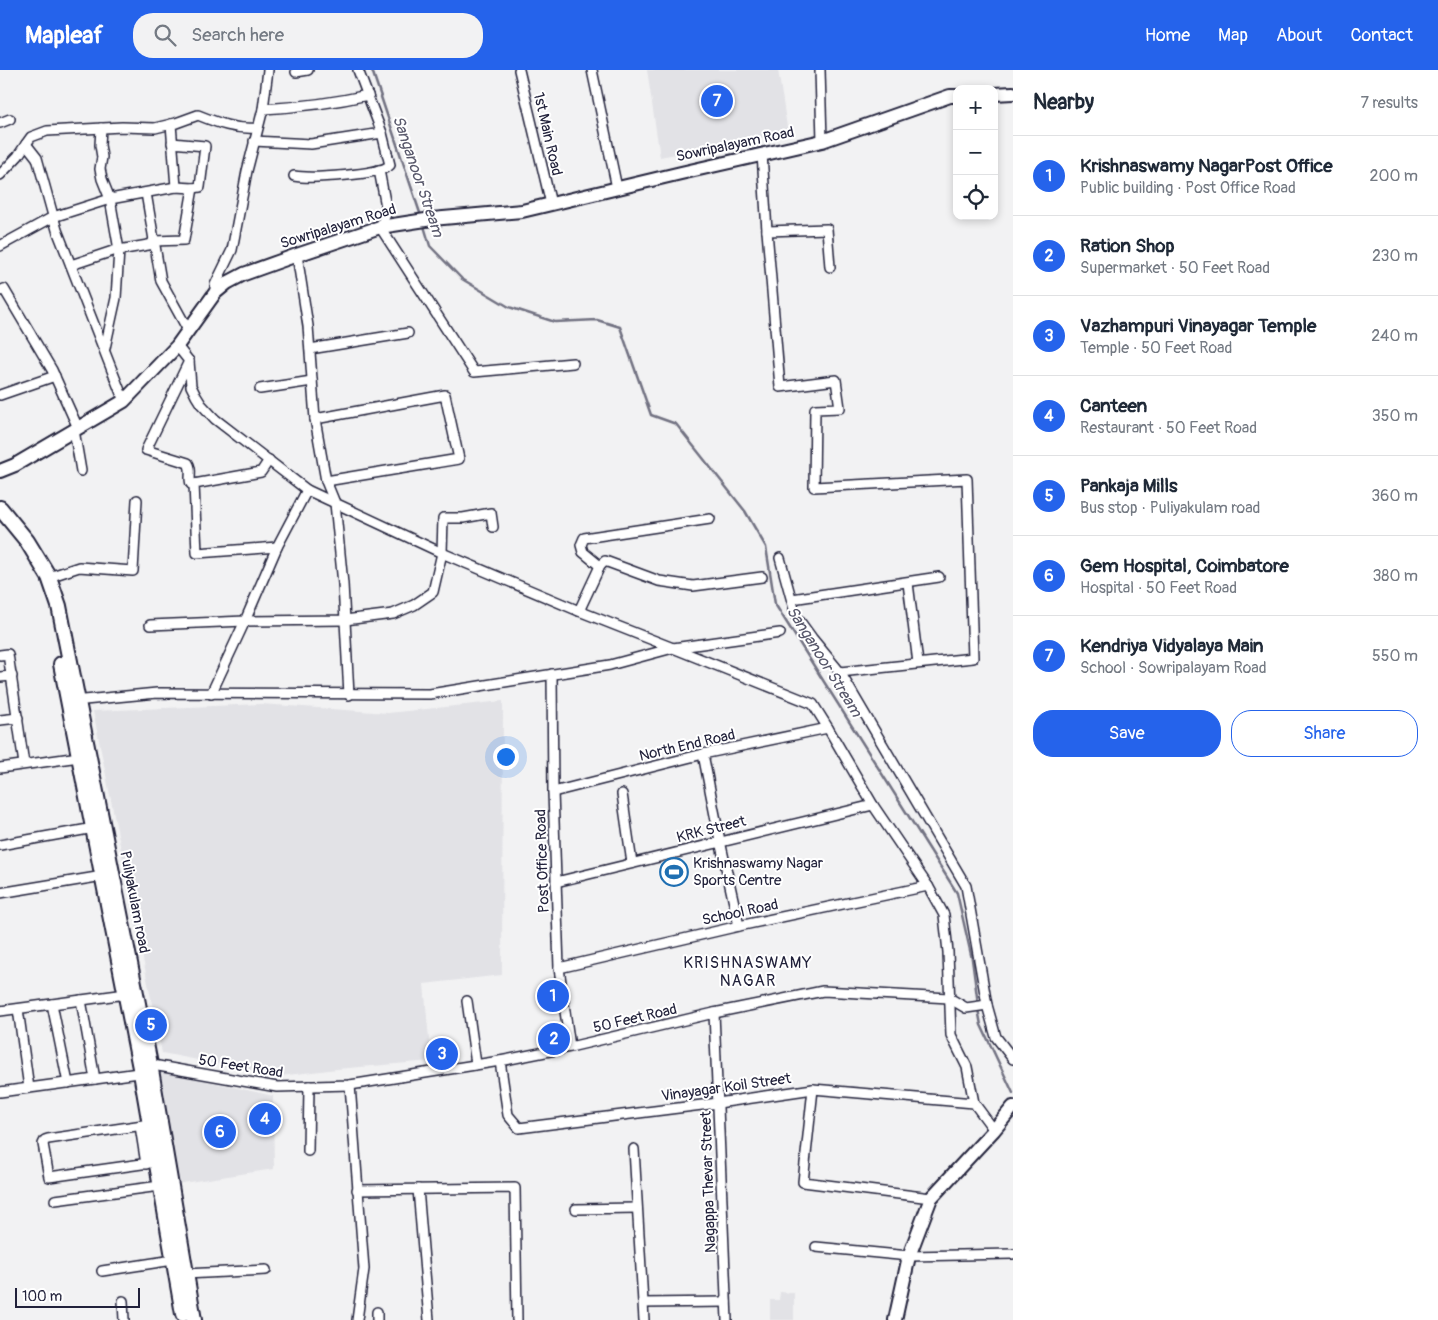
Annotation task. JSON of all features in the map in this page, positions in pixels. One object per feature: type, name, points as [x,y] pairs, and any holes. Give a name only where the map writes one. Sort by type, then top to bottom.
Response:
[{"type":"main road","name":"Puliyakulam road","points":[[0,508],[27,541],[49,577],[59,606],[79,756],[126,994],[146,1068],[145,1125],[151,1163],[160,1186],[184,1320]]},
{"type":"main road","name":"Puliyakulam road","points":[[0,522],[22,549],[41,581],[49,602],[73,701],[194,1320]]},
{"type":"street","points":[[215,293],[215,285],[232,250],[246,170],[263,109],[268,70]]},
{"type":"street","points":[[296,72],[308,70]]},
{"type":"street","points":[[294,176],[322,178],[379,170],[388,168],[390,165],[382,133],[358,70]]},
{"type":"street","name":"1st Main Road","points":[[519,70],[551,204]]},
{"type":"street","points":[[592,70],[617,188]]},
{"type":"street","points":[[820,70],[822,141]]},
{"type":"street","points":[[998,94],[1013,93]]},
{"type":"street","points":[[263,109],[306,107],[368,95]]},
{"type":"street","name":"Sowripalayam Road","points":[[0,472],[124,400],[177,346],[215,293],[227,283],[244,274],[297,254],[380,227],[432,218],[522,211],[822,141],[953,96]]},
{"type":"street","points":[[0,175],[18,156],[31,137],[47,131],[155,128],[198,115],[220,124],[243,129],[257,128]]},
{"type":"street","points":[[0,124],[10,119]]},
{"type":"street","points":[[170,124],[176,187]]},
{"type":"street","points":[[101,128],[100,145],[102,157],[100,170],[110,199],[119,250],[116,298],[105,348]]},
{"type":"street","points":[[254,141],[311,144],[382,133]]},
{"type":"street","points":[[0,246],[53,217],[110,199],[176,187],[200,187],[204,146],[172,143]]},
{"type":"street","points":[[26,144],[37,158],[53,217],[124,400]]},
{"type":"street","points":[[762,154],[780,387],[836,380],[840,408],[815,410],[814,487],[967,479],[973,658],[840,672]]},
{"type":"street","points":[[379,170],[387,212],[380,227],[474,372],[573,363]]},
{"type":"street","points":[[71,265],[100,254],[154,243],[184,240],[193,188]]},
{"type":"street","points":[[146,193],[161,281],[188,330]]},
{"type":"street","points":[[767,231],[827,229],[830,267]]},
{"type":"street","points":[[297,254],[308,326],[315,419],[326,481],[335,503],[343,584],[349,694]]},
{"type":"street","points":[[0,291],[4,289],[55,376],[76,429],[81,471]]},
{"type":"street","points":[[310,349],[408,332]]},
{"type":"street","points":[[177,346],[190,361],[191,386],[201,404],[215,419],[308,490],[442,552],[580,611],[813,704],[873,805],[928,886],[944,915],[948,952],[951,1035],[966,1067],[974,1103],[994,1130]]},
{"type":"street","points":[[190,361],[146,450],[188,463],[191,468],[191,484],[261,472],[269,460]]},
{"type":"street","points":[[0,395],[55,376]]},
{"type":"street","points":[[260,389],[312,381]]},
{"type":"street","points":[[315,419],[445,396],[458,459],[326,481]]},
{"type":"street","points":[[194,484],[197,553],[277,547]]},
{"type":"street","points":[[211,694],[246,621],[277,547],[308,490]]},
{"type":"street","points":[[49,577],[79,567],[133,571],[137,500]]},
{"type":"street","points":[[150,625],[246,621],[345,620],[393,614],[414,605],[433,592],[442,552],[443,518],[462,518],[491,513],[492,527]]},
{"type":"street","points":[[600,566],[583,552],[580,545],[584,538],[710,519]]},
{"type":"street","points":[[780,558],[796,616],[840,672],[966,886],[987,1005],[996,1037],[1013,1058]]},
{"type":"street","points":[[580,611],[600,566],[605,561],[659,582],[693,586],[762,577]]},
{"type":"street","points":[[792,599],[939,577]]},
{"type":"street","points":[[908,583],[918,663]]},
{"type":"street","points":[[73,701],[157,693],[430,694],[610,665],[673,648],[780,633]]},
{"type":"street","points":[[0,655],[8,654],[24,764]]},
{"type":"street","name":"Post Office Road","points":[[552,674],[553,792],[559,968],[570,1047]]},
{"type":"street","points":[[0,677],[12,676]]},
{"type":"street","points":[[0,720],[18,718]]},
{"type":"street","name":"North End Road","points":[[553,792],[703,754],[828,728]]},
{"type":"street","points":[[703,754],[739,926]]},
{"type":"street","points":[[0,768],[79,756]]},
{"type":"street","points":[[622,794],[632,863]]},
{"type":"street","name":"KRK Street","points":[[556,882],[873,805]]},
{"type":"street","points":[[0,845],[94,828]]},
{"type":"street","points":[[0,893],[103,876]]},
{"type":"street","name":"School Road","points":[[559,968],[739,926],[928,886]]},
{"type":"street","name":"50 Feet Road","points":[[0,1092],[95,1079],[146,1068],[277,1087],[350,1085],[500,1061],[823,991],[949,998]]},
{"type":"street","points":[[0,1011],[126,994]]},
{"type":"street","points":[[949,998],[966,1008],[987,1005]]},
{"type":"street","points":[[81,1000],[95,1079]]},
{"type":"street","points":[[466,1000],[476,1064]]},
{"type":"street","points":[[52,1004],[68,1083]]},
{"type":"street","points":[[18,1009],[28,1088]]},
{"type":"street","name":"Nagappa Thevar Street","points":[[714,1014],[727,1320]]},
{"type":"street","name":"Vinayagar Koil Street","points":[[500,1061],[508,1115],[519,1128],[813,1089],[974,1103]]},
{"type":"street","points":[[350,1085],[364,1269],[357,1320]]},
{"type":"street","points":[[308,1151],[309,1086]]},
{"type":"street","points":[[813,1089],[803,1182],[931,1198]]},
{"type":"street","points":[[895,1320],[909,1256],[931,1198],[1013,1107]]},
{"type":"street","points":[[145,1125],[48,1139],[42,1144],[49,1177],[151,1163]]},
{"type":"street","points":[[634,1149],[644,1320]]},
{"type":"street","points":[[54,1200],[160,1186]]},
{"type":"street","points":[[357,1190],[515,1188],[517,1320]]},
{"type":"street","points":[[418,1189],[429,1320]]},
{"type":"street","points":[[576,1209],[637,1208]]},
{"type":"street","points":[[816,1247],[909,1256],[1013,1254]]},
{"type":"street","points":[[102,1271],[173,1260]]},
{"type":"street","points":[[185,1274],[266,1270]]},
{"type":"street","points":[[123,1301],[124,1320]]},
{"type":"street","points":[[643,1303],[726,1302]]},
{"type":"shaded area","points":[[647,70],[778,70],[788,133],[660,157]]},
{"type":"shaded area","points":[[503,701],[502,975],[424,984],[431,1061],[280,1076],[162,1053],[93,711],[261,704],[388,713]]},
{"type":"shaded area","points":[[156,1069],[273,1096],[274,1169],[176,1184]]},
{"type":"shaded area","points":[[780,1292],[794,1293],[794,1320],[770,1320],[770,1300],[779,1300]]},
{"type":"waterway","name":"Sanganoor Stream","points":[[372,70],[421,216]]},
{"type":"waterway","name":"Sanganoor Stream","points":[[424,226],[430,246],[462,279],[509,307],[555,322],[597,320],[620,327],[651,415],[676,424],[745,511],[766,547],[775,604],[957,893],[972,959],[978,1004]]},
{"type":"waterway","name":"Sanganoor Stream","points":[[978,1009],[981,1025],[1013,1093]]},
{"type":"place","name":"Kendriya Vidyalaya Main","points":[[717,101]]},
{"type":"place","name":"Krishnaswamy Nagar Sports Centre","points":[[674,872]]},
{"type":"place","name":"Krishnaswamy NagarPost Office","points":[[553,996]]},
{"type":"place","name":"Pankaja Mills","points":[[151,1025]]},
{"type":"place","name":"Ration Shop","points":[[554,1039]]},
{"type":"place","name":"Vazhampuri Vinayagar Temple","points":[[442,1054]]},
{"type":"place","name":"Canteen","points":[[265,1119]]},
{"type":"place","name":"Gem Hospital, Coimbatore","points":[[220,1132]]},
{"type":"district","name":"KRISHNASWAMY NAGAR","points":[[748,971]]}]
